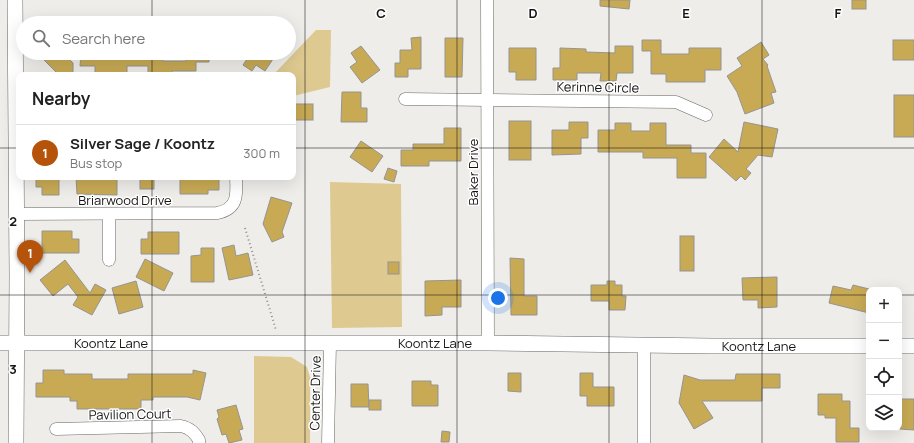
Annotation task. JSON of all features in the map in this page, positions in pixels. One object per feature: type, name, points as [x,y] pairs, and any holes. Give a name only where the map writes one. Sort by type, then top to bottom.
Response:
[{"type":"street","points":[[15,0],[16,46]]},
{"type":"street","name":"Baker Drive","points":[[487,0],[486,100],[488,343]]},
{"type":"street","points":[[16,60],[17,72]]},
{"type":"street","name":"Kerinne Circle","points":[[405,99],[676,102],[706,115]]},
{"type":"street","points":[[16,180],[16,443]]},
{"type":"street","name":"Briarwood Drive","points":[[16,214],[217,214],[232,206],[237,195],[236,180]]},
{"type":"street","points":[[109,214],[109,260]]},
{"type":"street","name":"Koontz Lane","points":[[0,343],[488,343],[866,346]]},
{"type":"street","name":"Center Drive","points":[[328,443],[330,343]]},
{"type":"street","points":[[644,344],[644,443]]},
{"type":"street","points":[[902,346],[914,346]]},
{"type":"street","name":"Pavilion Court","points":[[56,429],[181,426],[188,427],[194,432],[199,441]]},
{"type":"path","points":[[245,228],[277,331]]},
{"type":"shaded area","points":[[316,30],[331,30],[330,87],[296,95],[296,72],[276,72],[287,60],[296,60],[296,51]]},
{"type":"shaded area","points":[[330,182],[401,184],[402,327],[332,328]]},
{"type":"shaded area","points":[[254,356],[291,357],[307,367],[310,377],[310,443],[254,443]]},
{"type":"building","points":[[600,0],[630,0],[629,9],[600,6]]},
{"type":"building","points":[[852,0],[866,0],[866,9],[852,9]]},
{"type":"building","points":[[421,37],[421,69],[408,69],[408,77],[395,77],[395,63],[400,63],[400,50],[412,50],[411,38]]},
{"type":"building","points":[[445,38],[463,38],[462,77],[445,77]]},
{"type":"building","points":[[642,40],[661,40],[661,54],[689,54],[689,48],[721,48],[721,70],[705,70],[705,82],[666,82],[666,74],[651,74],[651,51],[642,51]]},
{"type":"building","points":[[893,40],[914,40],[914,60],[893,60]]},
{"type":"building","points":[[761,42],[769,55],[763,59],[768,65],[767,66],[776,92],[771,93],[774,103],[745,114],[737,92],[727,76],[742,66],[737,58]]},
{"type":"building","points":[[361,46],[380,70],[362,83],[350,67],[357,62],[351,53]]},
{"type":"building","points":[[615,46],[633,46],[633,73],[617,73],[616,81],[600,81],[601,73],[577,73],[577,80],[553,80],[553,68],[560,68],[560,48],[586,49],[586,52],[615,53]]},
{"type":"building","points":[[509,48],[536,48],[536,80],[516,80],[516,72],[509,72]]},
{"type":"building","points":[[44,60],[70,60],[73,63],[73,72],[56,72]]},
{"type":"building","points":[[80,60],[209,60],[209,62],[196,62],[196,71],[148,72],[148,66],[127,66],[127,72],[95,72],[95,66],[80,66]]},
{"type":"building","points":[[246,60],[272,60],[265,71],[256,65],[252,71],[243,65]]},
{"type":"building","points":[[342,92],[361,92],[361,108],[367,108],[367,122],[341,122]]},
{"type":"building","points":[[894,95],[914,95],[914,137],[894,137]]},
{"type":"building","points":[[296,104],[313,104],[313,120],[296,120]]},
{"type":"building","points":[[509,121],[531,121],[531,160],[509,160]]},
{"type":"building","points":[[569,122],[588,122],[588,138],[581,138],[581,154],[552,155],[552,130],[569,130]]},
{"type":"building","points":[[744,122],[778,129],[772,157],[758,155],[746,169],[751,173],[745,180],[741,176],[736,181],[709,157],[724,139],[738,152]]},
{"type":"building","points":[[615,123],[631,123],[631,131],[650,131],[650,123],[666,123],[666,145],[691,145],[691,153],[706,153],[706,178],[677,178],[677,158],[643,158],[643,152],[598,152],[598,130],[615,130]]},
{"type":"building","points":[[444,128],[461,128],[461,161],[429,161],[429,166],[401,166],[401,150],[413,150],[413,144],[444,144]]},
{"type":"building","points":[[361,141],[383,156],[372,172],[350,157]]},
{"type":"building","points":[[388,168],[397,171],[394,182],[384,179]]},
{"type":"building","points":[[36,180],[59,180],[59,195],[42,195],[42,187],[36,187]]},
{"type":"building","points":[[76,180],[117,180],[117,195],[77,194]]},
{"type":"building","points":[[140,180],[154,180],[154,189],[140,189]]},
{"type":"building","points":[[180,180],[219,180],[219,190],[208,190],[208,194],[180,194]]},
{"type":"building","points":[[271,197],[292,203],[282,232],[284,237],[272,242],[263,224]]},
{"type":"building","points":[[42,231],[72,231],[72,239],[79,239],[79,253],[42,253]]},
{"type":"building","points":[[148,232],[179,232],[179,254],[141,254],[141,239],[148,239]]},
{"type":"building","points":[[680,236],[694,236],[694,271],[680,271]]},
{"type":"building","points":[[234,245],[236,256],[248,253],[253,275],[229,280],[222,248]]},
{"type":"building","points":[[201,248],[214,248],[214,282],[191,282],[191,256],[201,255]]},
{"type":"building","points":[[510,258],[524,259],[524,296],[537,296],[537,315],[511,315]]},
{"type":"building","points":[[145,259],[173,273],[164,291],[136,277]]},
{"type":"building","points":[[65,260],[90,293],[95,284],[106,290],[92,315],[73,305],[78,297],[68,284],[53,296],[40,280]]},
{"type":"building","points":[[388,262],[399,262],[399,274],[388,274]]},
{"type":"building","points":[[777,277],[777,307],[758,308],[758,300],[743,300],[742,278]]},
{"type":"building","points":[[461,280],[461,307],[442,307],[442,315],[425,316],[425,281]]},
{"type":"building","points":[[136,281],[143,307],[119,314],[112,288]]},
{"type":"building","points":[[607,281],[615,281],[615,285],[622,285],[622,296],[626,296],[625,310],[609,310],[609,301],[591,301],[591,285],[607,285]]},
{"type":"building","points":[[853,285],[866,288],[866,312],[829,303],[833,286],[851,290]]},
{"type":"building","points":[[43,370],[64,370],[64,374],[92,374],[92,379],[128,379],[128,374],[193,374],[193,370],[206,373],[200,400],[187,397],[153,397],[153,400],[141,400],[141,409],[77,409],[77,401],[70,401],[70,397],[36,397],[36,383],[43,383]]},
{"type":"building","points":[[508,373],[521,373],[521,392],[508,391]]},
{"type":"building","points":[[580,373],[593,373],[593,387],[614,387],[614,406],[587,406],[587,396],[580,396]]},
{"type":"building","points":[[736,374],[780,374],[780,388],[762,388],[762,401],[702,401],[713,418],[694,429],[679,403],[684,375],[700,380],[735,380]]},
{"type":"building","points":[[412,381],[431,381],[431,385],[438,385],[438,406],[412,406]]},
{"type":"building","points":[[351,384],[368,384],[369,407],[351,407]]},
{"type":"building","points":[[818,394],[842,394],[842,401],[850,401],[850,428],[859,428],[859,442],[836,442],[836,418],[825,418],[825,415],[818,415]]},
{"type":"building","points":[[902,399],[914,399],[914,430],[902,429]]},
{"type":"building","points":[[369,400],[381,400],[381,410],[369,410]]},
{"type":"building","points":[[236,405],[243,429],[239,430],[242,440],[229,443],[226,434],[222,435],[217,419],[219,417],[217,410]]},
{"type":"building","points":[[442,431],[450,432],[449,442],[441,442]]},
{"type":"place","name":"Silver Sage / Koontz","points":[[30,273]]}]
